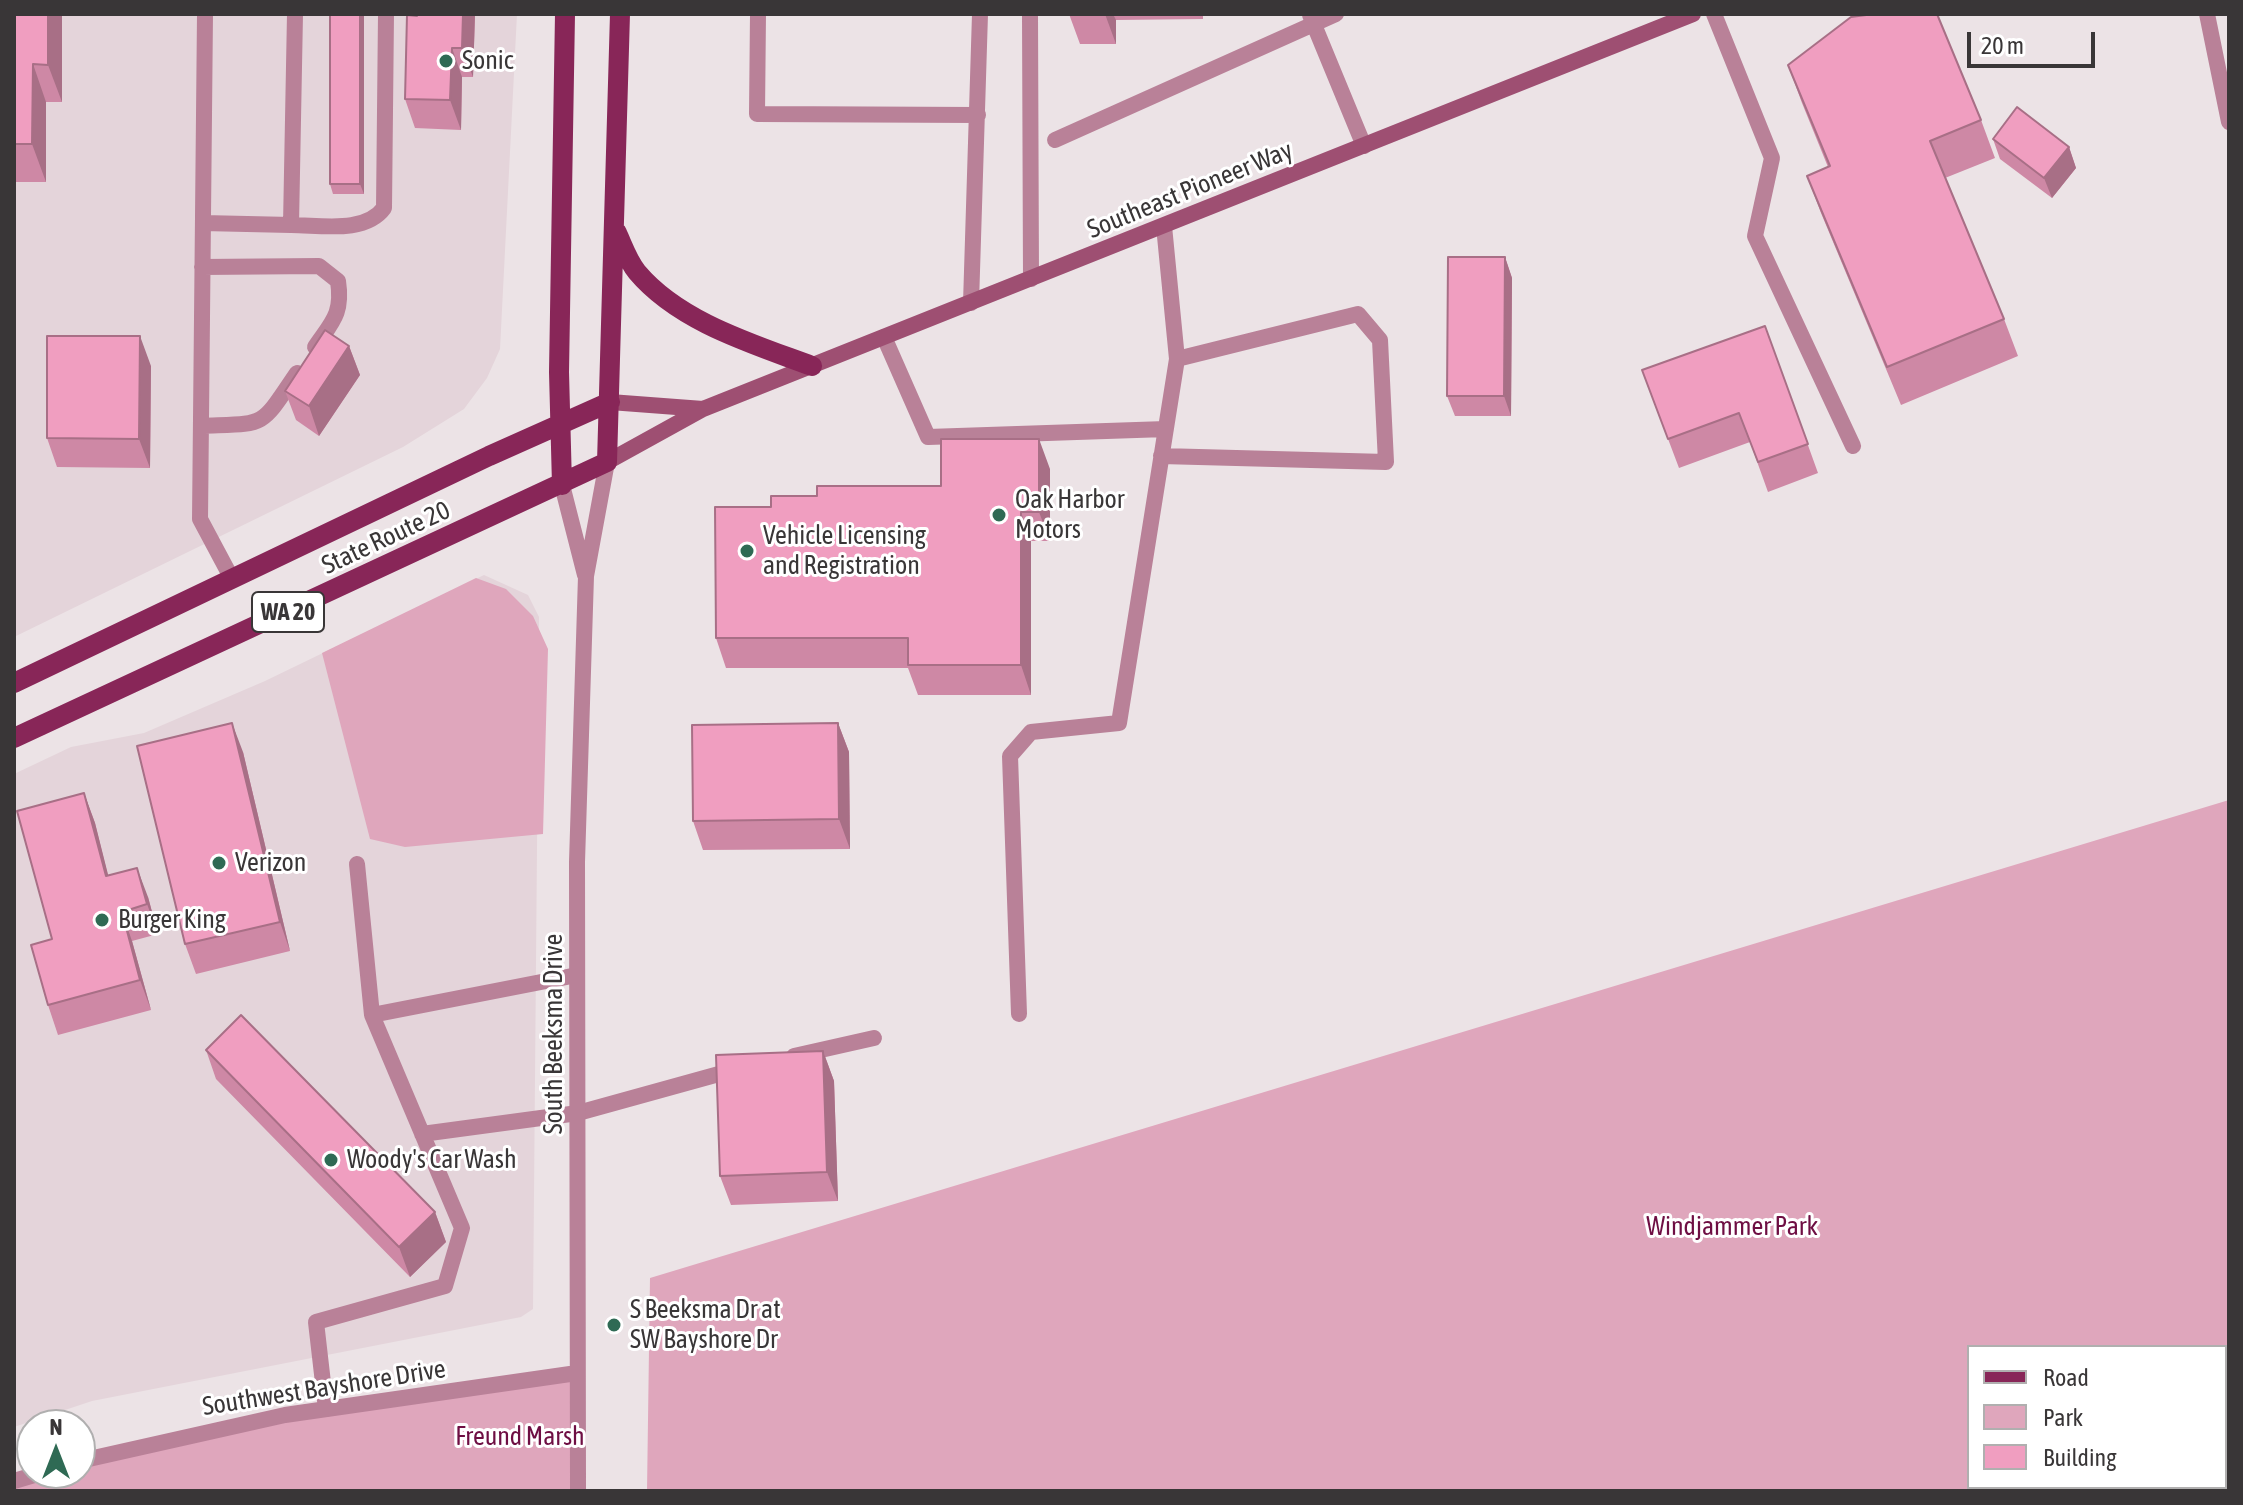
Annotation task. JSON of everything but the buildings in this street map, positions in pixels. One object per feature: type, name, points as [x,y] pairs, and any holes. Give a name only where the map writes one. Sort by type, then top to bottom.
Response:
[{"type":"main road","points":[[562,485],[559,424],[565,14]]},
{"type":"main road","points":[[607,462],[620,14]]},
{"type":"main road","name":"Southeast Pioneer Way","points":[[607,462],[703,409],[1693,14]]},
{"type":"main road","points":[[616,231],[635,270],[657,292],[726,331],[812,366]]},
{"type":"main road","name":"WA 20","points":[[14,683],[610,402]]},
{"type":"main road","name":"Southeast Pioneer Way","points":[[610,402],[703,409]]},
{"type":"main road","name":"State Route 20","points":[[14,738],[607,462]]},
{"type":"street","points":[[205,14],[200,519],[232,579]]},
{"type":"street","points":[[291,225],[295,14]]},
{"type":"street","points":[[203,223],[291,225],[364,223],[376,219],[384,208],[386,14]]},
{"type":"street","points":[[758,14],[757,114],[978,115]]},
{"type":"street","points":[[971,303],[980,14]]},
{"type":"street","points":[[1030,14],[1031,279]]},
{"type":"street","points":[[1055,140],[1311,18],[1336,14]]},
{"type":"street","points":[[1714,14],[1772,158],[1755,236],[1853,446]]},
{"type":"street","points":[[2207,14],[2229,122]]},
{"type":"street","points":[[1311,18],[1364,146]]},
{"type":"street","points":[[1019,1014],[1010,756],[1031,732],[1119,723],[1177,359],[1164,226]]},
{"type":"street","points":[[201,426],[255,424],[266,418],[339,313],[341,301],[338,281],[319,266],[202,267]]},
{"type":"street","points":[[1161,456],[1386,462],[1380,340],[1358,314],[1177,359]]},
{"type":"street","points":[[884,337],[928,437],[1166,429]]},
{"type":"street","name":"South Beeksma Drive","points":[[578,1491],[577,862],[586,576],[607,462]]},
{"type":"street","name":"South Beeksma Drive","points":[[562,485],[586,576]]},
{"type":"street","points":[[326,1409],[316,1322],[445,1286],[462,1228],[372,1015],[357,864]]},
{"type":"street","points":[[372,1015],[577,975]]},
{"type":"street","points":[[422,1134],[578,1113],[766,1062],[874,1038]]},
{"type":"street","name":"Southwest Bayshore Drive","points":[[96,1457],[269,1418],[577,1373]]},
{"type":"shaded area","points":[[14,14],[517,14],[500,349],[487,378],[464,409],[403,447],[14,637]]},
{"type":"shaded area","points":[[484,575],[528,595],[539,617],[533,1309],[521,1317],[92,1401],[68,1409],[16,1409],[14,1427],[14,774],[71,747],[144,733],[265,681]]},
{"type":"green space","points":[[476,578],[506,589],[533,616],[548,649],[543,834],[405,847],[370,839],[322,653]]},
{"type":"green space","name":"Windjammer Park","points":[[2229,800],[2229,1491],[647,1491],[650,1278]]},
{"type":"green space","name":"Freund Marsh","points":[[577,1373],[578,1491],[14,1491],[16,1480],[16,1489],[96,1489],[96,1456]]},
{"type":"place","name":"Sonic","points":[[446,61]]},
{"type":"place","name":"Oak Harbor Motors","points":[[999,515]]},
{"type":"place","name":"Vehicle Licensing and Registration","points":[[747,551]]},
{"type":"place","name":"Verizon","points":[[219,863]]},
{"type":"place","name":"Burger King","points":[[102,920]]},
{"type":"place","name":"Woody's Car Wash","points":[[331,1160]]},
{"type":"place","name":"S Beeksma Dr at SW Bayshore Dr","points":[[614,1325]]}]
